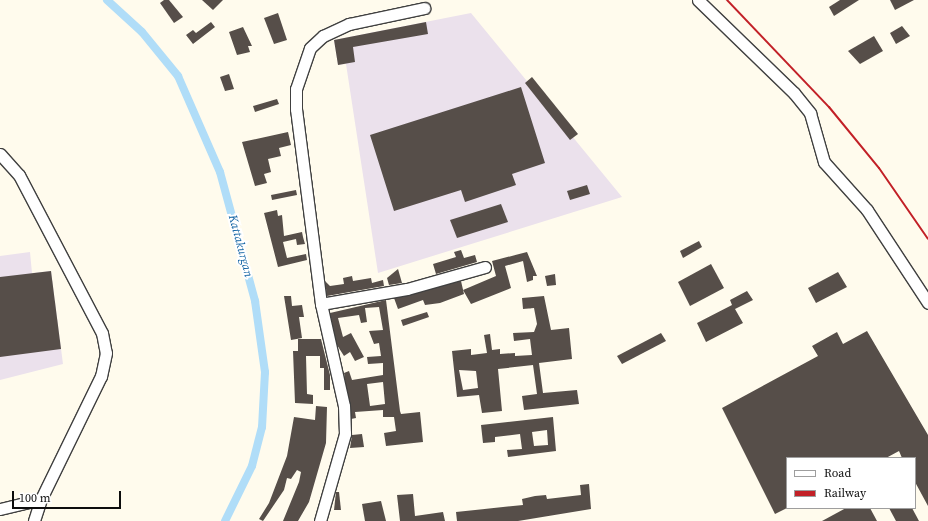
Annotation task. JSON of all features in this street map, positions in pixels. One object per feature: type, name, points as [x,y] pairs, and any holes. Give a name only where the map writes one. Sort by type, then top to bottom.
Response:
[{"type":"street","points":[[698,0],[794,93],[810,113],[824,162],[868,210],[928,303]]},
{"type":"street","points":[[320,521],[345,434],[344,406],[322,304],[296,110],[296,88],[310,48],[323,36],[349,24],[424,8]]},
{"type":"street","points":[[0,154],[23,182],[102,333],[106,353],[101,376],[41,498],[34,521]]},
{"type":"street","points":[[322,304],[407,289],[485,267]]},
{"type":"street","points":[[0,509],[41,498]]},
{"type":"shaded area","points":[[471,13],[622,197],[378,273],[346,64],[338,65],[334,40]]},
{"type":"shaded area","points":[[30,252],[32,273],[51,271],[63,364],[0,380],[0,256]]},
{"type":"building","points":[[164,0],[169,0],[183,17],[174,23],[160,3]]},
{"type":"building","points":[[202,0],[223,0],[213,10]]},
{"type":"building","points":[[840,0],[859,0],[834,16],[829,7]]},
{"type":"building","points":[[890,0],[914,0],[895,10]]},
{"type":"building","points":[[278,13],[287,40],[274,44],[264,18]]},
{"type":"building","points":[[211,22],[215,27],[193,44],[186,35],[193,30],[196,33]]},
{"type":"building","points":[[426,22],[428,34],[353,47],[355,62],[338,65],[334,40]]},
{"type":"building","points":[[902,26],[910,36],[896,44],[890,33]]},
{"type":"building","points":[[243,27],[252,46],[248,46],[250,52],[237,55],[229,32]]},
{"type":"building","points":[[874,36],[883,51],[860,64],[848,51]]},
{"type":"building","points":[[229,74],[234,89],[225,91],[220,77]]},
{"type":"building","points":[[532,77],[578,134],[570,140],[525,83]]},
{"type":"building","points":[[521,87],[545,163],[512,174],[516,185],[465,202],[461,190],[394,211],[370,135]]},
{"type":"building","points":[[277,99],[279,104],[255,112],[253,106]]},
{"type":"building","points":[[288,132],[291,145],[279,148],[281,156],[268,159],[271,172],[264,174],[267,183],[255,186],[242,142]]},
{"type":"building","points":[[587,185],[590,194],[570,200],[567,191]]},
{"type":"building","points":[[296,190],[297,195],[272,200],[271,195]]},
{"type":"building","points":[[501,204],[508,222],[457,238],[450,220]]},
{"type":"building","points":[[277,210],[278,216],[282,215],[284,236],[302,232],[305,244],[297,245],[296,239],[283,242],[287,258],[306,254],[307,260],[278,267],[264,213]]},
{"type":"building","points":[[699,241],[702,247],[683,258],[680,251]]},
{"type":"building","points":[[461,250],[464,258],[475,255],[477,262],[436,274],[433,264],[456,257],[454,252]]},
{"type":"building","points":[[527,252],[537,276],[533,276],[533,280],[527,282],[523,261],[505,266],[511,288],[471,304],[463,290],[496,276],[492,261]]},
{"type":"building","points":[[711,264],[724,288],[690,306],[678,282]]},
{"type":"building","points":[[398,269],[402,283],[389,285],[387,278]]},
{"type":"building","points":[[51,271],[61,349],[0,357],[0,277]]},
{"type":"building","points":[[838,272],[847,287],[816,303],[808,288]]},
{"type":"building","points":[[555,274],[556,285],[547,286],[545,276]]},
{"type":"building","points":[[352,276],[353,281],[371,278],[372,283],[383,280],[384,286],[327,296],[325,281],[330,286],[344,284],[343,278]]},
{"type":"building","points":[[461,281],[464,294],[440,303],[425,305],[423,300],[398,309],[394,298]]},
{"type":"building","points":[[747,291],[753,300],[735,309],[743,323],[706,342],[697,323],[732,305],[730,300]]},
{"type":"building","points":[[284,296],[291,296],[292,306],[302,305],[304,317],[299,317],[302,338],[291,340]]},
{"type":"building","points":[[544,296],[551,330],[569,328],[572,359],[539,363],[543,393],[577,390],[579,404],[524,410],[522,396],[537,394],[533,365],[498,369],[502,411],[482,413],[479,395],[457,397],[452,351],[471,349],[471,355],[487,353],[484,335],[490,334],[492,350],[500,349],[500,354],[515,353],[515,356],[532,355],[530,339],[514,341],[513,333],[534,332],[537,324],[534,308],[523,309],[522,298]],"holes":[[[459,370],[476,371],[478,388],[463,390]]]},
{"type":"building","points":[[386,300],[400,411],[401,414],[420,412],[423,442],[386,446],[384,433],[396,431],[394,417],[383,417],[383,410],[355,412],[356,418],[351,419],[344,373],[349,371],[352,380],[383,375],[383,363],[368,364],[367,357],[381,356],[379,343],[374,344],[369,331],[383,330],[379,307],[365,308],[367,322],[361,323],[359,315],[338,318],[343,337],[351,333],[364,357],[355,361],[350,352],[344,356],[337,345],[330,313]],"holes":[[[383,382],[385,404],[370,406],[367,384]]]},
{"type":"building","points":[[427,312],[429,317],[403,326],[401,320]]},
{"type":"building","points":[[867,331],[928,435],[928,506],[916,484],[916,457],[902,457],[899,451],[888,457],[786,457],[786,508],[775,514],[722,408],[818,356],[812,346],[837,332],[843,344]]},
{"type":"building","points":[[661,333],[666,341],[622,364],[617,356]]},
{"type":"building","points":[[298,339],[321,339],[330,375],[330,390],[324,390],[324,368],[320,368],[320,356],[306,356],[307,394],[313,395],[313,404],[295,403],[293,351],[298,351]]},
{"type":"building","points":[[316,406],[327,407],[326,443],[309,502],[298,521],[283,521],[299,482],[301,472],[297,470],[291,479],[287,478],[284,490],[263,521],[259,519],[269,503],[287,456],[294,417],[315,420]]},
{"type":"building","points":[[553,417],[556,451],[508,457],[507,450],[522,449],[520,434],[495,437],[495,442],[483,443],[481,425]],"holes":[[[547,430],[548,445],[534,446],[532,432]]]},
{"type":"building","points":[[362,434],[364,447],[350,448],[352,435]]},
{"type":"building","points":[[589,484],[591,509],[518,521],[457,521],[456,512],[523,505],[522,499],[535,496],[546,495],[547,499],[581,495],[580,485]]},
{"type":"building","points":[[336,492],[339,492],[341,510],[334,510]]},
{"type":"building","points":[[413,494],[415,516],[443,512],[445,521],[400,521],[397,495]]},
{"type":"building","points":[[381,501],[386,521],[365,521],[362,504]]},
{"type":"building","points":[[844,509],[871,509],[877,521],[822,521]]},
{"type":"building","points":[[890,509],[913,509],[919,521],[896,521]]},
{"type":"waterway","name":"Kattakurgan","points":[[107,0],[142,32],[178,76],[220,172],[255,301],[265,372],[262,427],[252,466],[225,521]]},
{"type":"railway","points":[[727,0],[829,107],[879,168],[928,239]]}]
